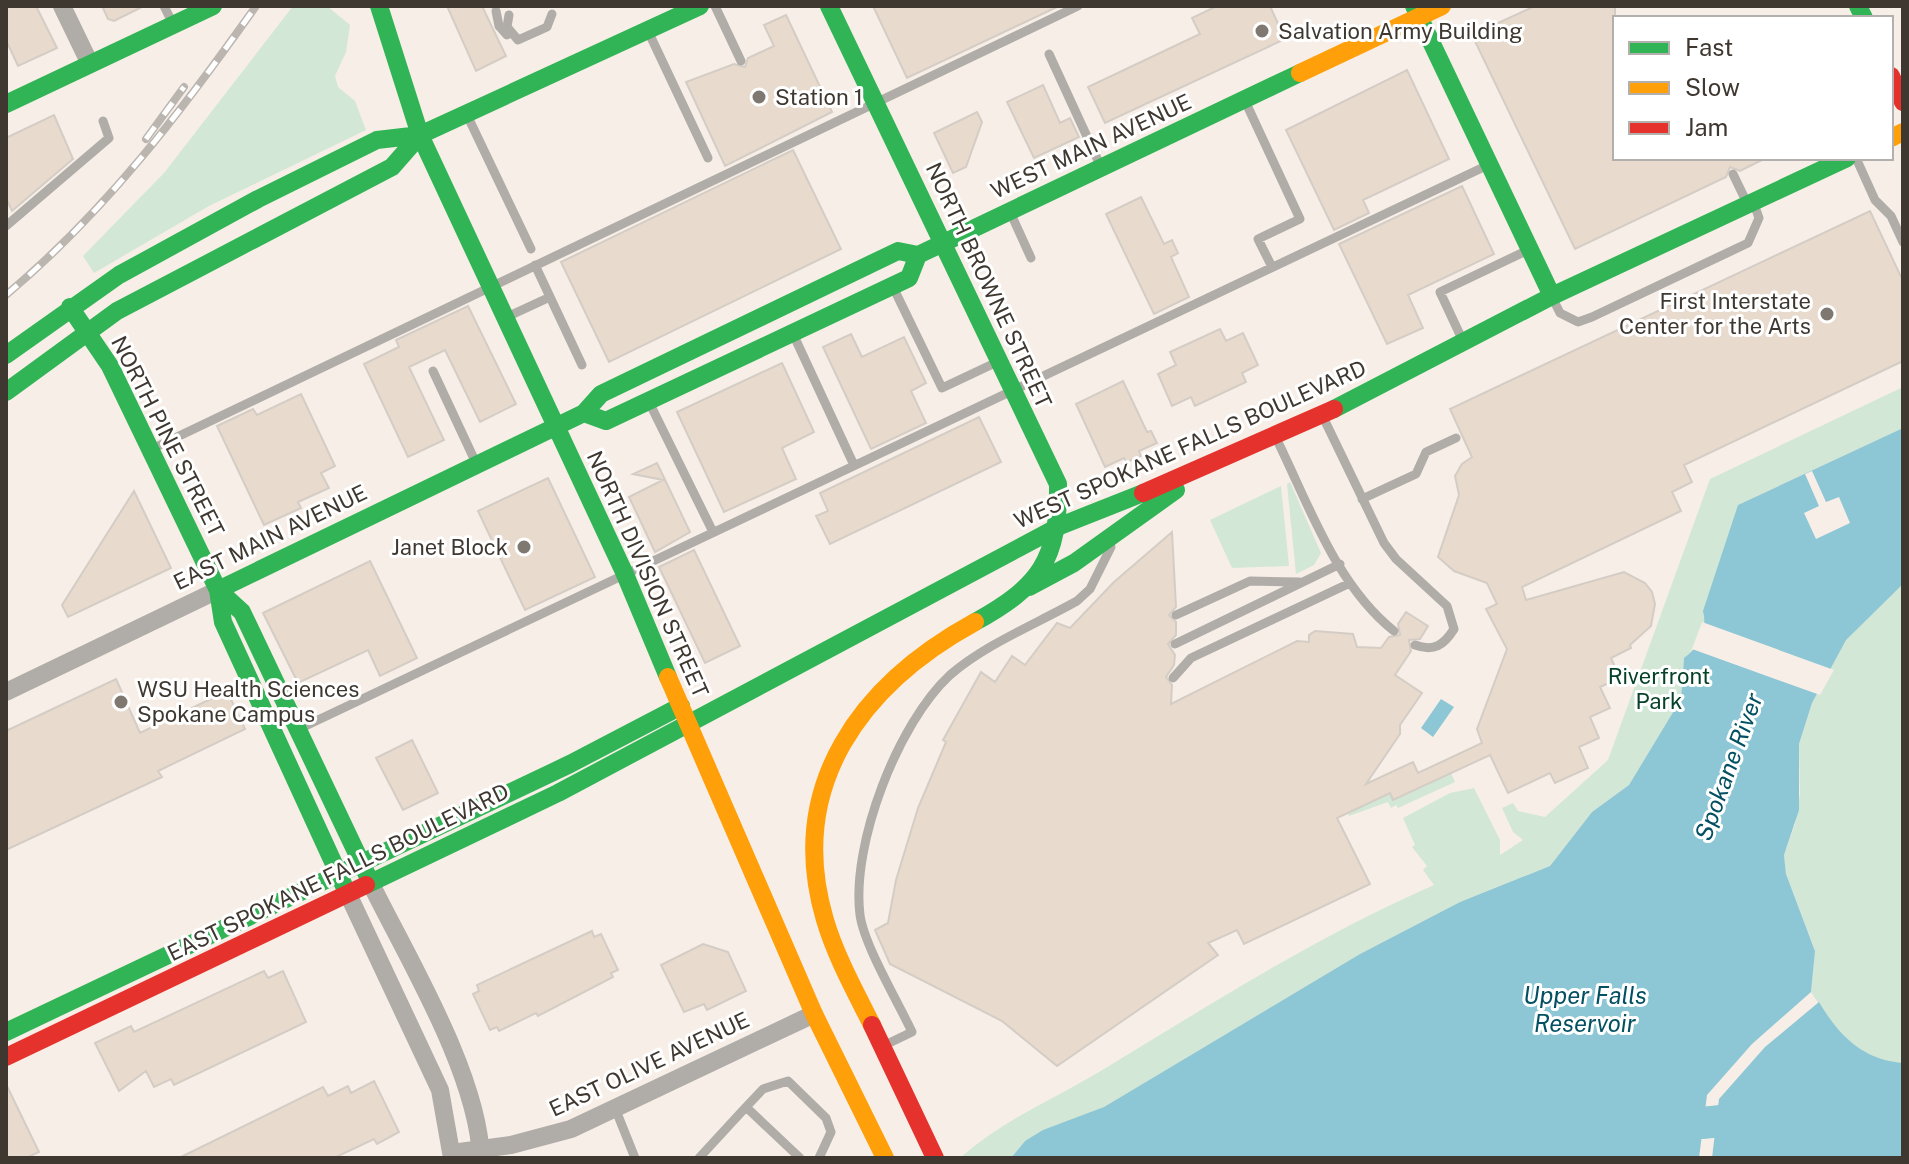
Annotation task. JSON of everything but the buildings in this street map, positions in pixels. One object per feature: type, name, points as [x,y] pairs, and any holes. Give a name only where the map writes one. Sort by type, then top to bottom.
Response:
[{"type":"main road","points":[[6,104],[184,17],[213,6]]},
{"type":"main road","name":"NORTH DIVISION STREET","points":[[379,6],[420,135],[624,572],[814,1014],[885,1158]]},
{"type":"main road","points":[[6,355],[70,307],[166,249],[377,140],[420,135],[700,6]]},
{"type":"main road","name":"NORTH BROWNE STREET","points":[[829,6],[1058,484],[1060,526],[1052,553],[1029,587]]},
{"type":"main road","name":"WEST MAIN AVENUE","points":[[555,427],[584,413],[606,421],[909,278],[918,255],[1244,100],[1416,12],[1442,6]]},
{"type":"main road","points":[[1416,12],[1552,296]]},
{"type":"main road","points":[[1893,80],[1903,102]]},
{"type":"main road","points":[[6,392],[87,331],[182,274],[392,167],[420,135]]},
{"type":"main road","name":"WEST SPOKANE FALLS BOULEVARD","points":[[689,724],[1060,526],[1209,467],[1323,415],[1552,296],[1834,161]]},
{"type":"main road","points":[[584,413],[601,394],[898,251],[918,255]]},
{"type":"main road","name":"NORTH PINE STREET","points":[[70,307],[110,366],[218,590],[223,622],[348,894]]},
{"type":"main road","name":"EAST MAIN AVENUE","points":[[218,590],[555,427]]},
{"type":"main road","points":[[933,1154],[834,947],[822,908],[816,878],[814,822],[823,779],[857,715],[889,678],[915,657],[1074,563],[1209,467]]},
{"type":"main road","name":"NORTH PINE STREET","points":[[218,590],[242,612],[371,884]]},
{"type":"main road","name":"EAST SPOKANE FALLS BOULEVARD","points":[[6,1032],[339,875],[681,706]]},
{"type":"main road","name":"EAST SPOKANE FALLS BOULEVARD","points":[[6,1057],[371,884],[689,724]]},
{"type":"street","points":[[62,6],[90,64]]},
{"type":"street","name":"EAST MAIN AVENUE","points":[[6,692],[218,590]]},
{"type":"street","points":[[371,884],[454,1058],[466,1088],[480,1154]]},
{"type":"street","points":[[348,894],[440,1090],[452,1156]]},
{"type":"street","name":"EAST OLIVE AVENUE","points":[[452,1156],[480,1154],[552,1136],[814,1014]]},
{"type":"lane","points":[[164,6],[184,17]]},
{"type":"lane","points":[[715,6],[741,61]]},
{"type":"lane","points":[[150,450],[1078,6]]},
{"type":"lane","points":[[496,11],[499,26],[513,39]]},
{"type":"lane","points":[[513,39],[547,27],[552,14]]},
{"type":"lane","points":[[509,15],[507,27],[513,39]]},
{"type":"lane","points":[[647,30],[708,158]]},
{"type":"lane","points":[[1049,54],[1101,168]]},
{"type":"lane","points":[[1244,100],[1300,219],[1258,239],[1272,267]]},
{"type":"lane","points":[[467,114],[531,249]]},
{"type":"lane","points":[[6,226],[109,138],[103,121]]},
{"type":"lane","points":[[1857,160],[1875,200],[1891,216],[1903,242]]},
{"type":"lane","points":[[279,740],[712,530],[1489,164]]},
{"type":"lane","points":[[1552,296],[1560,313],[1578,322],[1748,243],[1759,218],[1733,174]]},
{"type":"lane","points":[[1010,211],[1031,258]]},
{"type":"lane","points":[[1464,342],[1440,292],[1530,250]]},
{"type":"lane","points":[[535,265],[582,365]]},
{"type":"lane","points":[[893,285],[942,388],[998,362]]},
{"type":"lane","points":[[506,317],[550,297]]},
{"type":"lane","points":[[793,332],[853,463]]},
{"type":"lane","points":[[433,371],[477,464]]},
{"type":"lane","points":[[649,401],[712,530]]},
{"type":"lane","points":[[1323,415],[1362,499],[1396,559],[1447,606],[1452,615],[1454,629],[1447,642],[1432,648],[1415,645]]},
{"type":"lane","points":[[1275,437],[1350,583],[1368,609],[1394,631]]},
{"type":"lane","points":[[1362,499],[1416,474],[1426,452],[1456,438]]},
{"type":"lane","points":[[882,1047],[912,1032],[860,913],[865,837],[890,766],[934,692],[952,673],[1077,601],[1090,589],[1118,531]]},
{"type":"lane","points":[[1175,644],[1340,564]]},
{"type":"lane","points":[[1176,615],[1250,581],[1303,582]]},
{"type":"lane","points":[[1173,678],[1191,658],[1350,583]]},
{"type":"lane","points":[[699,1158],[763,1089],[788,1081],[826,1118],[831,1132],[819,1158]]},
{"type":"lane","points":[[746,1107],[800,1158]]},
{"type":"lane","points":[[615,1108],[635,1158]]},
{"type":"green space","points":[[293,6],[327,6],[350,25],[346,52],[335,76],[338,87],[355,101],[366,130],[209,206],[94,273],[83,256],[164,173]]},
{"type":"green space","name":"Riverfront Park","points":[[1903,387],[1903,428],[1738,505],[1709,610],[1693,648],[1684,659],[1681,699],[1629,785],[1592,812],[1550,866],[1460,902],[1360,954],[1104,1107],[1025,1141],[1011,1158],[960,1158],[1010,1122],[1264,973],[1348,926],[1434,885],[1423,870],[1427,866],[1412,847],[1415,845],[1403,818],[1450,793],[1474,788],[1500,840],[1500,855],[1523,840],[1513,832],[1502,808],[1513,803],[1518,811],[1545,817],[1608,760],[1710,479]]},
{"type":"green space","points":[[1290,482],[1321,553],[1314,565],[1296,574],[1287,484]]},
{"type":"green space","points":[[1281,486],[1289,566],[1232,568],[1210,520]]},
{"type":"green space","points":[[1903,584],[1903,1063],[1880,1061],[1853,1046],[1832,1024],[1811,992],[1815,950],[1786,874],[1784,855],[1795,824],[1800,794],[1799,744],[1812,703],[1846,639]]},
{"type":"green space","points":[[1451,773],[1455,782],[1398,808],[1396,805],[1391,808],[1388,802],[1349,816],[1348,813],[1390,793],[1394,800]]},
{"type":"water","name":"Upper Falls Reservoir","points":[[1903,428],[1903,584],[1846,640],[1812,703],[1799,744],[1799,810],[1784,855],[1786,874],[1815,951],[1811,992],[1752,1044],[1707,1095],[1699,1158],[1011,1158],[1025,1141],[1043,1130],[1104,1107],[1360,954],[1460,902],[1550,866],[1592,812],[1629,785],[1681,699],[1684,658],[1701,637],[1703,611],[1738,505]]},
{"type":"water","points":[[1441,699],[1454,707],[1433,737],[1421,728]]},
{"type":"water","points":[[1819,1002],[1835,1025],[1854,1044],[1876,1057],[1903,1063],[1903,1158],[1712,1158],[1719,1099],[1765,1047]]},
{"type":"pier","points":[[1812,471],[1826,502],[1839,497],[1850,523],[1816,539],[1804,513],[1819,506],[1805,474]]},
{"type":"pier","points":[[1702,622],[1834,670],[1820,695],[1692,649]]},
{"type":"waterway","name":"Spokane River","points":[[1663,1102],[1702,1123],[1759,1117]]},
{"type":"railway","points":[[6,295],[109,195],[170,122],[256,6]]},
{"type":"railway","points":[[146,139],[184,87]]},
{"type":"traffic: fast","points":[[6,104],[213,6]]},
{"type":"traffic: fast","points":[[379,6],[420,135],[624,572],[668,677]]},
{"type":"traffic: fast","points":[[6,355],[119,275],[258,199],[377,140],[420,135],[700,6]]},
{"type":"traffic: fast","points":[[829,6],[1058,484],[1055,533],[1041,568],[1016,596],[975,622]]},
{"type":"traffic: fast","points":[[1414,6],[1552,296]]},
{"type":"traffic: fast","points":[[1858,6],[1863,16]]},
{"type":"traffic: fast","points":[[584,413],[606,421],[909,278],[918,255],[1300,73]]},
{"type":"traffic: fast","points":[[6,392],[117,311],[392,167],[420,135]]},
{"type":"traffic: fast","points":[[1334,409],[1552,296],[1843,160]]},
{"type":"traffic: fast","points":[[218,590],[584,413],[601,394],[898,251],[918,255]]},
{"type":"traffic: fast","points":[[70,307],[110,366],[218,590],[223,622],[345,888]]},
{"type":"traffic: fast","points":[[1029,587],[1074,563],[1176,490]]},
{"type":"traffic: fast","points":[[366,885],[558,793],[1060,526],[1143,493]]},
{"type":"traffic: fast","points":[[218,590],[242,612],[369,879]]},
{"type":"traffic: fast","points":[[6,1032],[570,764],[681,706]]},
{"type":"traffic: slow","points":[[1300,73],[1442,6]]},
{"type":"traffic: slow","points":[[1893,137],[1903,132]]},
{"type":"traffic: slow","points":[[872,1025],[829,934],[815,871],[816,825],[825,783],[843,744],[867,708],[898,676],[934,647],[975,622]]},
{"type":"traffic: slow","points":[[668,677],[814,1014],[885,1158]]},
{"type":"traffic: jam","points":[[1893,80],[1903,102]]},
{"type":"traffic: jam","points":[[1143,493],[1334,409]]},
{"type":"traffic: jam","points":[[6,1057],[366,885]]},
{"type":"traffic: jam","points":[[872,1025],[935,1158]]},
{"type":"place","name":"Salvation Army Building","points":[[1262,31]]},
{"type":"place","name":"Station 1","points":[[759,97]]},
{"type":"place","name":"First Interstate Center for the Arts","points":[[1827,314]]},
{"type":"place","name":"Janet Block","points":[[524,547]]},
{"type":"place","name":"WSU Health Sciences Spokane Campus","points":[[121,702]]}]
